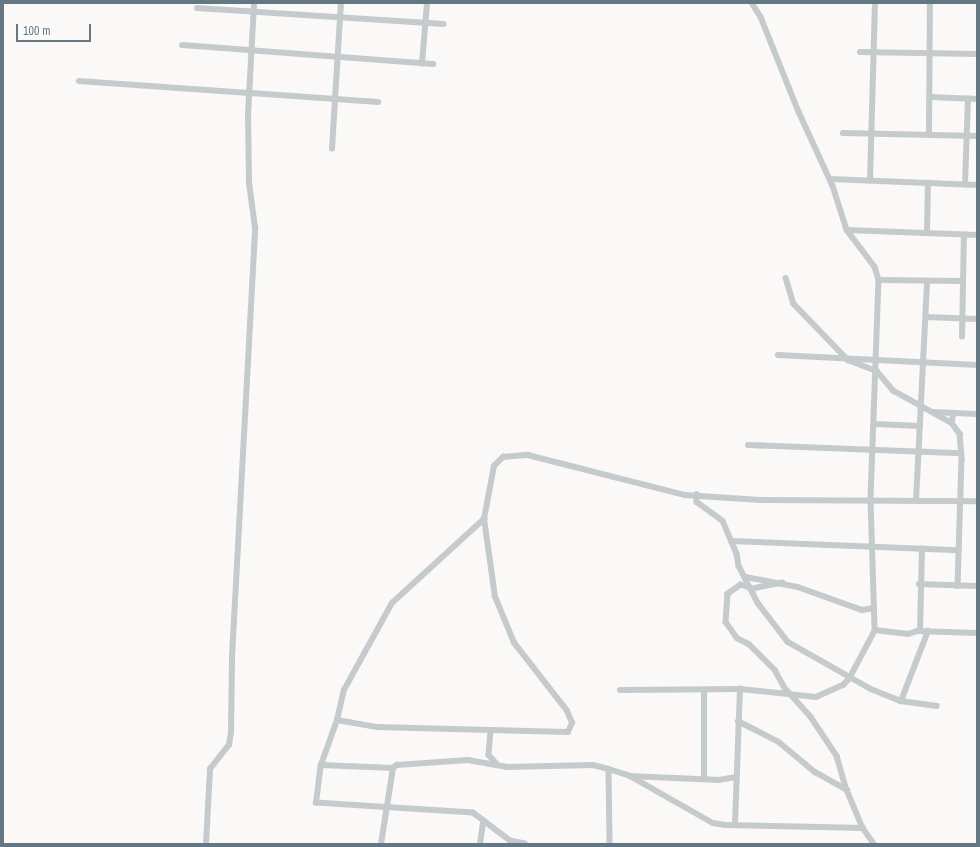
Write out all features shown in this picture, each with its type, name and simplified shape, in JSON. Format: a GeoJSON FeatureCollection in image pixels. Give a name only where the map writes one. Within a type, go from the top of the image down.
{"type":"FeatureCollection","features":[{"type":"Feature","properties":{"kind":"street"},"geometry":{"type":"LineString","coordinates":[[206,844],[210,769],[229,745],[231,732],[232,657],[255,228],[249,183],[249,94],[254,3]]}},
{"type":"Feature","properties":{"kind":"street"},"geometry":{"type":"LineString","coordinates":[[332,149],[341,3]]}},
{"type":"Feature","properties":{"kind":"street"},"geometry":{"type":"LineString","coordinates":[[422,64],[427,3]]}},
{"type":"Feature","properties":{"kind":"street"},"geometry":{"type":"LineString","coordinates":[[620,690],[704,691],[740,689],[794,696],[816,697],[843,685],[849,679],[875,630],[871,546],[871,500],[877,371],[879,280],[875,267],[846,230],[830,179],[799,112],[761,17],[752,3]]}},
{"type":"Feature","properties":{"kind":"street"},"geometry":{"type":"LineString","coordinates":[[929,133],[931,98],[929,54],[930,3]]}},
{"type":"Feature","properties":{"kind":"street"},"geometry":{"type":"LineString","coordinates":[[870,181],[875,5]]}},
{"type":"Feature","properties":{"kind":"street"},"geometry":{"type":"LineString","coordinates":[[197,8],[443,24]]}},
{"type":"Feature","properties":{"kind":"street"},"geometry":{"type":"LineString","coordinates":[[182,45],[433,64]]}},
{"type":"Feature","properties":{"kind":"street"},"geometry":{"type":"LineString","coordinates":[[860,52],[977,54]]}},
{"type":"Feature","properties":{"kind":"street"},"geometry":{"type":"LineString","coordinates":[[79,81],[378,102]]}},
{"type":"Feature","properties":{"kind":"street"},"geometry":{"type":"LineString","coordinates":[[931,98],[977,99]]}},
{"type":"Feature","properties":{"kind":"street"},"geometry":{"type":"LineString","coordinates":[[965,184],[968,98]]}},
{"type":"Feature","properties":{"kind":"street"},"geometry":{"type":"LineString","coordinates":[[843,133],[929,133],[977,136]]}},
{"type":"Feature","properties":{"kind":"street"},"geometry":{"type":"LineString","coordinates":[[830,179],[977,185]]}},
{"type":"Feature","properties":{"kind":"street"},"geometry":{"type":"LineString","coordinates":[[927,233],[928,183]]}},
{"type":"Feature","properties":{"kind":"street"},"geometry":{"type":"LineString","coordinates":[[846,230],[977,235]]}},
{"type":"Feature","properties":{"kind":"street"},"geometry":{"type":"LineString","coordinates":[[962,337],[964,235]]}},
{"type":"Feature","properties":{"kind":"street"},"geometry":{"type":"LineString","coordinates":[[786,278],[794,304],[848,360],[877,371],[894,391],[920,409],[930,412],[952,423],[960,434],[961,453],[958,586]]}},
{"type":"Feature","properties":{"kind":"street"},"geometry":{"type":"LineString","coordinates":[[879,280],[962,281]]}},
{"type":"Feature","properties":{"kind":"street"},"geometry":{"type":"LineString","coordinates":[[916,501],[927,281]]}},
{"type":"Feature","properties":{"kind":"street"},"geometry":{"type":"LineString","coordinates":[[926,317],[977,319]]}},
{"type":"Feature","properties":{"kind":"street"},"geometry":{"type":"LineString","coordinates":[[778,355],[877,362],[977,365]]}},
{"type":"Feature","properties":{"kind":"street"},"geometry":{"type":"LineString","coordinates":[[930,412],[977,414]]}},
{"type":"Feature","properties":{"kind":"street"},"geometry":{"type":"LineString","coordinates":[[952,423],[954,413]]}},
{"type":"Feature","properties":{"kind":"street"},"geometry":{"type":"LineString","coordinates":[[874,424],[920,426]]}},
{"type":"Feature","properties":{"kind":"street"},"geometry":{"type":"LineString","coordinates":[[748,445],[961,453]]}},
{"type":"Feature","properties":{"kind":"street"},"geometry":{"type":"LineString","coordinates":[[337,720],[377,727],[568,732],[572,723],[567,711],[514,643],[495,597],[484,519],[494,466],[503,457],[528,455],[685,495],[697,494],[760,500],[977,500]]}},
{"type":"Feature","properties":{"kind":"street"},"geometry":{"type":"LineString","coordinates":[[697,494],[697,502],[723,521],[739,566],[752,589],[788,642],[849,679],[901,701],[937,706]]}},
{"type":"Feature","properties":{"kind":"street"},"geometry":{"type":"LineString","coordinates":[[484,519],[469,536],[392,603],[344,690],[337,720],[321,765],[316,803],[473,814],[510,841],[525,844]]}},
{"type":"Feature","properties":{"kind":"street"},"geometry":{"type":"LineString","coordinates":[[731,541],[959,550]]}},
{"type":"Feature","properties":{"kind":"street"},"geometry":{"type":"LineString","coordinates":[[920,631],[919,584],[922,549]]}},
{"type":"Feature","properties":{"kind":"street"},"geometry":{"type":"LineString","coordinates":[[746,577],[783,583],[862,610],[874,608]]}},
{"type":"Feature","properties":{"kind":"street"},"geometry":{"type":"LineString","coordinates":[[783,583],[752,589],[741,585],[728,594],[726,622],[737,638],[749,644],[775,670],[785,688],[794,696],[837,756],[848,790],[863,828],[874,844]]}},
{"type":"Feature","properties":{"kind":"street"},"geometry":{"type":"LineString","coordinates":[[919,584],[977,586]]}},
{"type":"Feature","properties":{"kind":"street"},"geometry":{"type":"LineString","coordinates":[[875,630],[908,634],[920,631],[977,634]]}},
{"type":"Feature","properties":{"kind":"street"},"geometry":{"type":"LineString","coordinates":[[901,701],[928,631]]}},
{"type":"Feature","properties":{"kind":"street"},"geometry":{"type":"LineString","coordinates":[[735,825],[740,689]]}},
{"type":"Feature","properties":{"kind":"street"},"geometry":{"type":"LineString","coordinates":[[704,691],[704,778]]}},
{"type":"Feature","properties":{"kind":"street"},"geometry":{"type":"LineString","coordinates":[[738,721],[779,742],[814,772],[848,790]]}},
{"type":"Feature","properties":{"kind":"street"},"geometry":{"type":"LineString","coordinates":[[491,731],[489,755],[497,764]]}},
{"type":"Feature","properties":{"kind":"street"},"geometry":{"type":"LineString","coordinates":[[321,765],[393,768],[398,765],[468,760],[539,768],[593,765],[630,776],[713,823],[735,825],[863,828]]}},
{"type":"Feature","properties":{"kind":"street"},"geometry":{"type":"LineString","coordinates":[[381,844],[393,768]]}},
{"type":"Feature","properties":{"kind":"street"},"geometry":{"type":"LineString","coordinates":[[609,769],[610,844]]}},
{"type":"Feature","properties":{"kind":"street"},"geometry":{"type":"LineString","coordinates":[[630,776],[704,778],[736,777]]}},
{"type":"Feature","properties":{"kind":"street"},"geometry":{"type":"LineString","coordinates":[[480,844],[482,822]]}}]}
